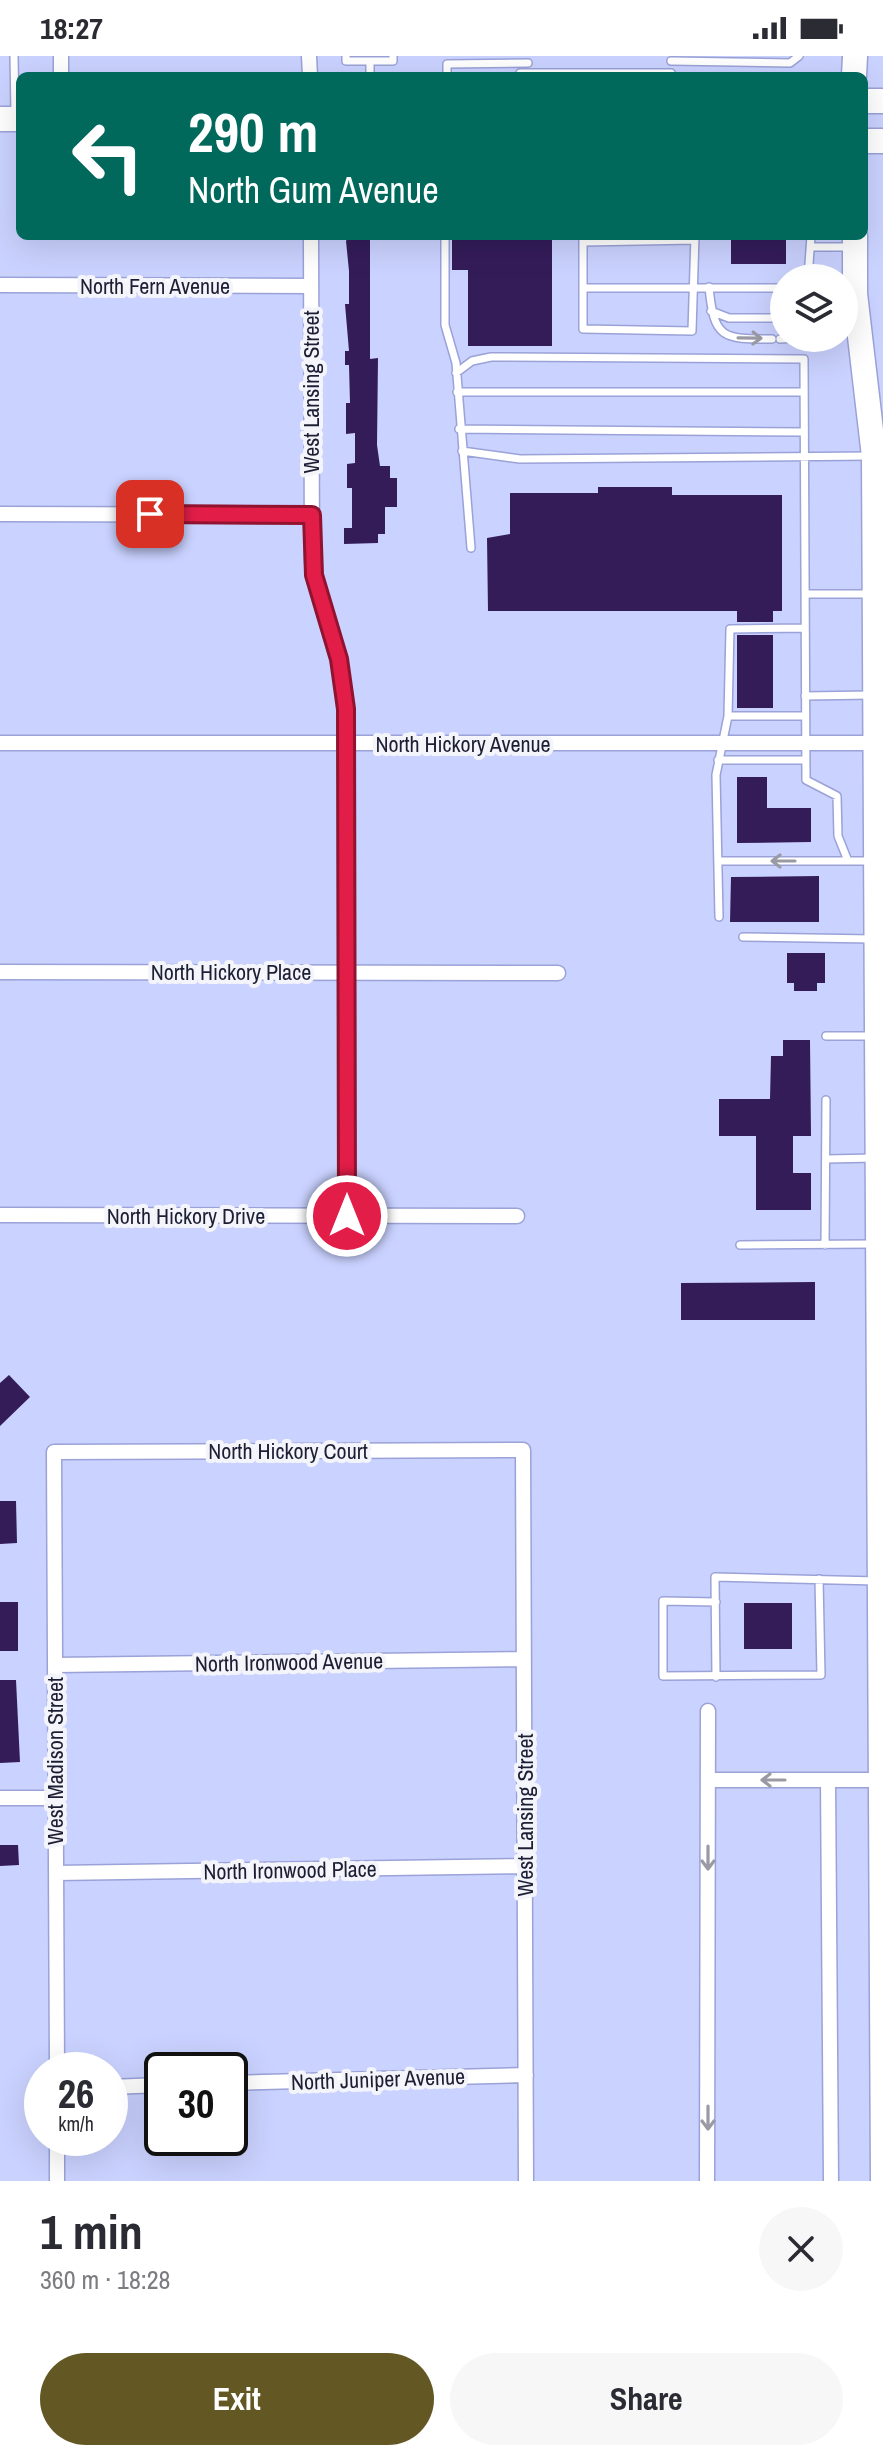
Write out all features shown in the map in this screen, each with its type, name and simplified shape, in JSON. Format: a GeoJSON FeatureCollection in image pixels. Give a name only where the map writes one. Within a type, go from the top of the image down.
{"type":"FeatureCollection","features":[{"type":"Feature","properties":{"kind":"main road"},"geometry":{"type":"LineString","coordinates":[[853,264],[855,241]]}},
{"type":"Feature","properties":{"kind":"main road"},"geometry":{"type":"LineString","coordinates":[[858,339],[879,456]]}},
{"type":"Feature","properties":{"kind":"main road"},"geometry":{"type":"LineString","coordinates":[[883,390],[876,594],[880,635],[879,1780],[883,2181]]}},
{"type":"Feature","properties":{"kind":"street","name":"West Lansing Street"},"geometry":{"type":"LineString","coordinates":[[311,240],[314,575],[342,676],[346,744],[347,1216]]}},
{"type":"Feature","properties":{"kind":"street","name":"North Fern Avenue"},"geometry":{"type":"LineString","coordinates":[[0,285],[311,286]]}},
{"type":"Feature","properties":{"kind":"street"},"geometry":{"type":"LineString","coordinates":[[0,514],[312,515]]}},
{"type":"Feature","properties":{"kind":"street","name":"North Hickory Avenue"},"geometry":{"type":"LineString","coordinates":[[0,743],[806,744],[880,754]]}},
{"type":"Feature","properties":{"kind":"street","name":"North Hickory Place"},"geometry":{"type":"LineString","coordinates":[[0,972],[558,973]]}},
{"type":"Feature","properties":{"kind":"street","name":"North Hickory Drive"},"geometry":{"type":"LineString","coordinates":[[0,1215],[517,1216]]}},
{"type":"Feature","properties":{"kind":"street","name":"West Lansing Street"},"geometry":{"type":"LineString","coordinates":[[523,1450],[526,2181]]}},
{"type":"Feature","properties":{"kind":"street","name":"North Hickory Court"},"geometry":{"type":"LineString","coordinates":[[54,1452],[523,1450]]}},
{"type":"Feature","properties":{"kind":"street","name":"West Madison Street"},"geometry":{"type":"LineString","coordinates":[[54,1452],[57,2052]]}},
{"type":"Feature","properties":{"kind":"street","name":"North Ironwood Avenue"},"geometry":{"type":"LineString","coordinates":[[55,1665],[524,1659]]}},
{"type":"Feature","properties":{"kind":"street"},"geometry":{"type":"LineString","coordinates":[[707,2181],[708,1711]]}},
{"type":"Feature","properties":{"kind":"street"},"geometry":{"type":"LineString","coordinates":[[708,1780],[879,1780]]}},
{"type":"Feature","properties":{"kind":"street"},"geometry":{"type":"LineString","coordinates":[[828,1780],[831,2181]]}},
{"type":"Feature","properties":{"kind":"street"},"geometry":{"type":"LineString","coordinates":[[0,1798],[55,1798]]}},
{"type":"Feature","properties":{"kind":"street","name":"North Ironwood Place"},"geometry":{"type":"LineString","coordinates":[[56,1873],[525,1866]]}},
{"type":"Feature","properties":{"kind":"street","name":"North Juniper Avenue"},"geometry":{"type":"LineString","coordinates":[[248,2083],[526,2075]]}},
{"type":"Feature","properties":{"kind":"street"},"geometry":{"type":"LineString","coordinates":[[57,2156],[57,2181]]}},
{"type":"Feature","properties":{"kind":"lane"},"geometry":{"type":"LineString","coordinates":[[11,119],[14,56]]}},
{"type":"Feature","properties":{"kind":"lane"},"geometry":{"type":"LineString","coordinates":[[346,56],[346,61],[393,61],[393,56]]}},
{"type":"Feature","properties":{"kind":"lane"},"geometry":{"type":"LineString","coordinates":[[438,56],[447,64],[528,59]]}},
{"type":"Feature","properties":{"kind":"lane"},"geometry":{"type":"LineString","coordinates":[[671,58],[790,63],[799,56]]}},
{"type":"Feature","properties":{"kind":"lane"},"geometry":{"type":"LineString","coordinates":[[370,61],[370,72]]}},
{"type":"Feature","properties":{"kind":"lane"},"geometry":{"type":"LineString","coordinates":[[447,64],[447,72]]}},
{"type":"Feature","properties":{"kind":"lane"},"geometry":{"type":"LineString","coordinates":[[445,240],[445,325],[456,373],[471,548]]}},
{"type":"Feature","properties":{"kind":"lane"},"geometry":{"type":"LineString","coordinates":[[583,240],[583,329],[692,331],[695,240]]}},
{"type":"Feature","properties":{"kind":"lane"},"geometry":{"type":"LineString","coordinates":[[809,264],[811,240]]}},
{"type":"Feature","properties":{"kind":"lane"},"geometry":{"type":"LineString","coordinates":[[811,247],[855,241]]}},
{"type":"Feature","properties":{"kind":"lane"},"geometry":{"type":"LineString","coordinates":[[709,287],[715,326],[724,334],[770,338]]}},
{"type":"Feature","properties":{"kind":"lane"},"geometry":{"type":"LineString","coordinates":[[583,288],[770,288]]}},
{"type":"Feature","properties":{"kind":"lane"},"geometry":{"type":"LineString","coordinates":[[711,311],[734,318],[770,318]]}},
{"type":"Feature","properties":{"kind":"lane"},"geometry":{"type":"LineString","coordinates":[[456,373],[472,361],[491,357],[804,359],[806,780],[837,796],[838,836],[848,861]]}},
{"type":"Feature","properties":{"kind":"lane"},"geometry":{"type":"LineString","coordinates":[[457,392],[804,392]]}},
{"type":"Feature","properties":{"kind":"lane"},"geometry":{"type":"LineString","coordinates":[[459,429],[804,432]]}},
{"type":"Feature","properties":{"kind":"lane"},"geometry":{"type":"LineString","coordinates":[[462,451],[520,459],[879,456]]}},
{"type":"Feature","properties":{"kind":"lane"},"geometry":{"type":"LineString","coordinates":[[805,594],[876,594]]}},
{"type":"Feature","properties":{"kind":"lane"},"geometry":{"type":"LineString","coordinates":[[719,917],[718,760],[728,716],[730,629],[805,628]]}},
{"type":"Feature","properties":{"kind":"lane"},"geometry":{"type":"LineString","coordinates":[[805,696],[879,701]]}},
{"type":"Feature","properties":{"kind":"lane"},"geometry":{"type":"LineString","coordinates":[[728,716],[805,716]]}},
{"type":"Feature","properties":{"kind":"lane"},"geometry":{"type":"LineString","coordinates":[[718,760],[806,760]]}},
{"type":"Feature","properties":{"kind":"lane"},"geometry":{"type":"LineString","coordinates":[[719,861],[878,861]]}},
{"type":"Feature","properties":{"kind":"lane"},"geometry":{"type":"LineString","coordinates":[[743,937],[880,923]]}},
{"type":"Feature","properties":{"kind":"lane"},"geometry":{"type":"LineString","coordinates":[[826,1036],[878,1036]]}},
{"type":"Feature","properties":{"kind":"lane"},"geometry":{"type":"LineString","coordinates":[[825,1245],[826,1100]]}},
{"type":"Feature","properties":{"kind":"lane"},"geometry":{"type":"LineString","coordinates":[[826,1159],[880,1167]]}},
{"type":"Feature","properties":{"kind":"lane"},"geometry":{"type":"LineString","coordinates":[[740,1245],[879,1244]]}},
{"type":"Feature","properties":{"kind":"lane"},"geometry":{"type":"LineString","coordinates":[[716,1677],[715,1577],[879,1581]]}},
{"type":"Feature","properties":{"kind":"lane"},"geometry":{"type":"LineString","coordinates":[[716,1602],[663,1601],[663,1676],[821,1675],[819,1579]]}},
{"type":"Feature","properties":{"kind":"building"},"geometry":{"type":"Polygon","coordinates":[[[370,240],[370,359],[378,358],[377,445],[380,466],[390,466],[390,478],[397,478],[397,507],[385,507],[385,534],[378,534],[378,543],[344,544],[344,528],[352,528],[352,488],[347,488],[347,464],[355,463],[355,433],[346,434],[346,403],[350,403],[349,365],[345,365],[345,351],[349,351],[345,304],[349,304],[346,241],[370,240]]]}},
{"type":"Feature","properties":{"kind":"building"},"geometry":{"type":"Polygon","coordinates":[[[452,240],[552,240],[552,346],[468,346],[468,270],[452,270],[452,240]]]}},
{"type":"Feature","properties":{"kind":"building"},"geometry":{"type":"Polygon","coordinates":[[[731,240],[786,240],[786,264],[731,264],[731,240]]]}},
{"type":"Feature","properties":{"kind":"building"},"geometry":{"type":"Polygon","coordinates":[[[598,487],[672,487],[672,495],[782,495],[782,611],[773,611],[773,622],[737,622],[737,611],[488,611],[487,538],[510,534],[510,493],[598,493],[598,487]]]}},
{"type":"Feature","properties":{"kind":"building"},"geometry":{"type":"Polygon","coordinates":[[[737,635],[773,635],[773,708],[737,708],[737,635]]]}},
{"type":"Feature","properties":{"kind":"building"},"geometry":{"type":"Polygon","coordinates":[[[737,777],[767,777],[767,808],[811,808],[811,842],[737,843],[737,777]]]}},
{"type":"Feature","properties":{"kind":"building"},"geometry":{"type":"Polygon","coordinates":[[[819,876],[819,922],[730,922],[731,877],[819,876]]]}},
{"type":"Feature","properties":{"kind":"building"},"geometry":{"type":"Polygon","coordinates":[[[787,953],[825,953],[825,983],[817,983],[817,991],[794,991],[794,983],[787,983],[787,953]]]}},
{"type":"Feature","properties":{"kind":"building"},"geometry":{"type":"Polygon","coordinates":[[[783,1040],[810,1040],[811,1136],[793,1136],[793,1173],[811,1173],[811,1210],[756,1210],[756,1136],[719,1136],[719,1099],[770,1099],[771,1056],[783,1056],[783,1040]]]}},
{"type":"Feature","properties":{"kind":"building"},"geometry":{"type":"Polygon","coordinates":[[[815,1282],[815,1320],[681,1320],[681,1283],[815,1282]]]}},
{"type":"Feature","properties":{"kind":"building"},"geometry":{"type":"Polygon","coordinates":[[[9,1375],[30,1397],[0,1426],[0,1383],[9,1375]]]}},
{"type":"Feature","properties":{"kind":"building"},"geometry":{"type":"Polygon","coordinates":[[[0,1501],[16,1501],[17,1543],[0,1544],[0,1501]]]}},
{"type":"Feature","properties":{"kind":"building"},"geometry":{"type":"Polygon","coordinates":[[[0,1602],[18,1602],[18,1651],[0,1651],[0,1602]]]}},
{"type":"Feature","properties":{"kind":"building"},"geometry":{"type":"Polygon","coordinates":[[[744,1603],[792,1603],[792,1649],[744,1649],[744,1603]]]}},
{"type":"Feature","properties":{"kind":"building"},"geometry":{"type":"Polygon","coordinates":[[[0,1680],[16,1680],[20,1762],[0,1763],[0,1680]]]}},
{"type":"Feature","properties":{"kind":"building"},"geometry":{"type":"Polygon","coordinates":[[[0,1845],[18,1845],[19,1865],[0,1866],[0,1845]]]}},
{"type":"Feature","properties":{"kind":"route"},"geometry":{"type":"LineString","coordinates":[[150,514],[312,515],[317,593],[339,659],[346,709],[347,1216]]}}]}
